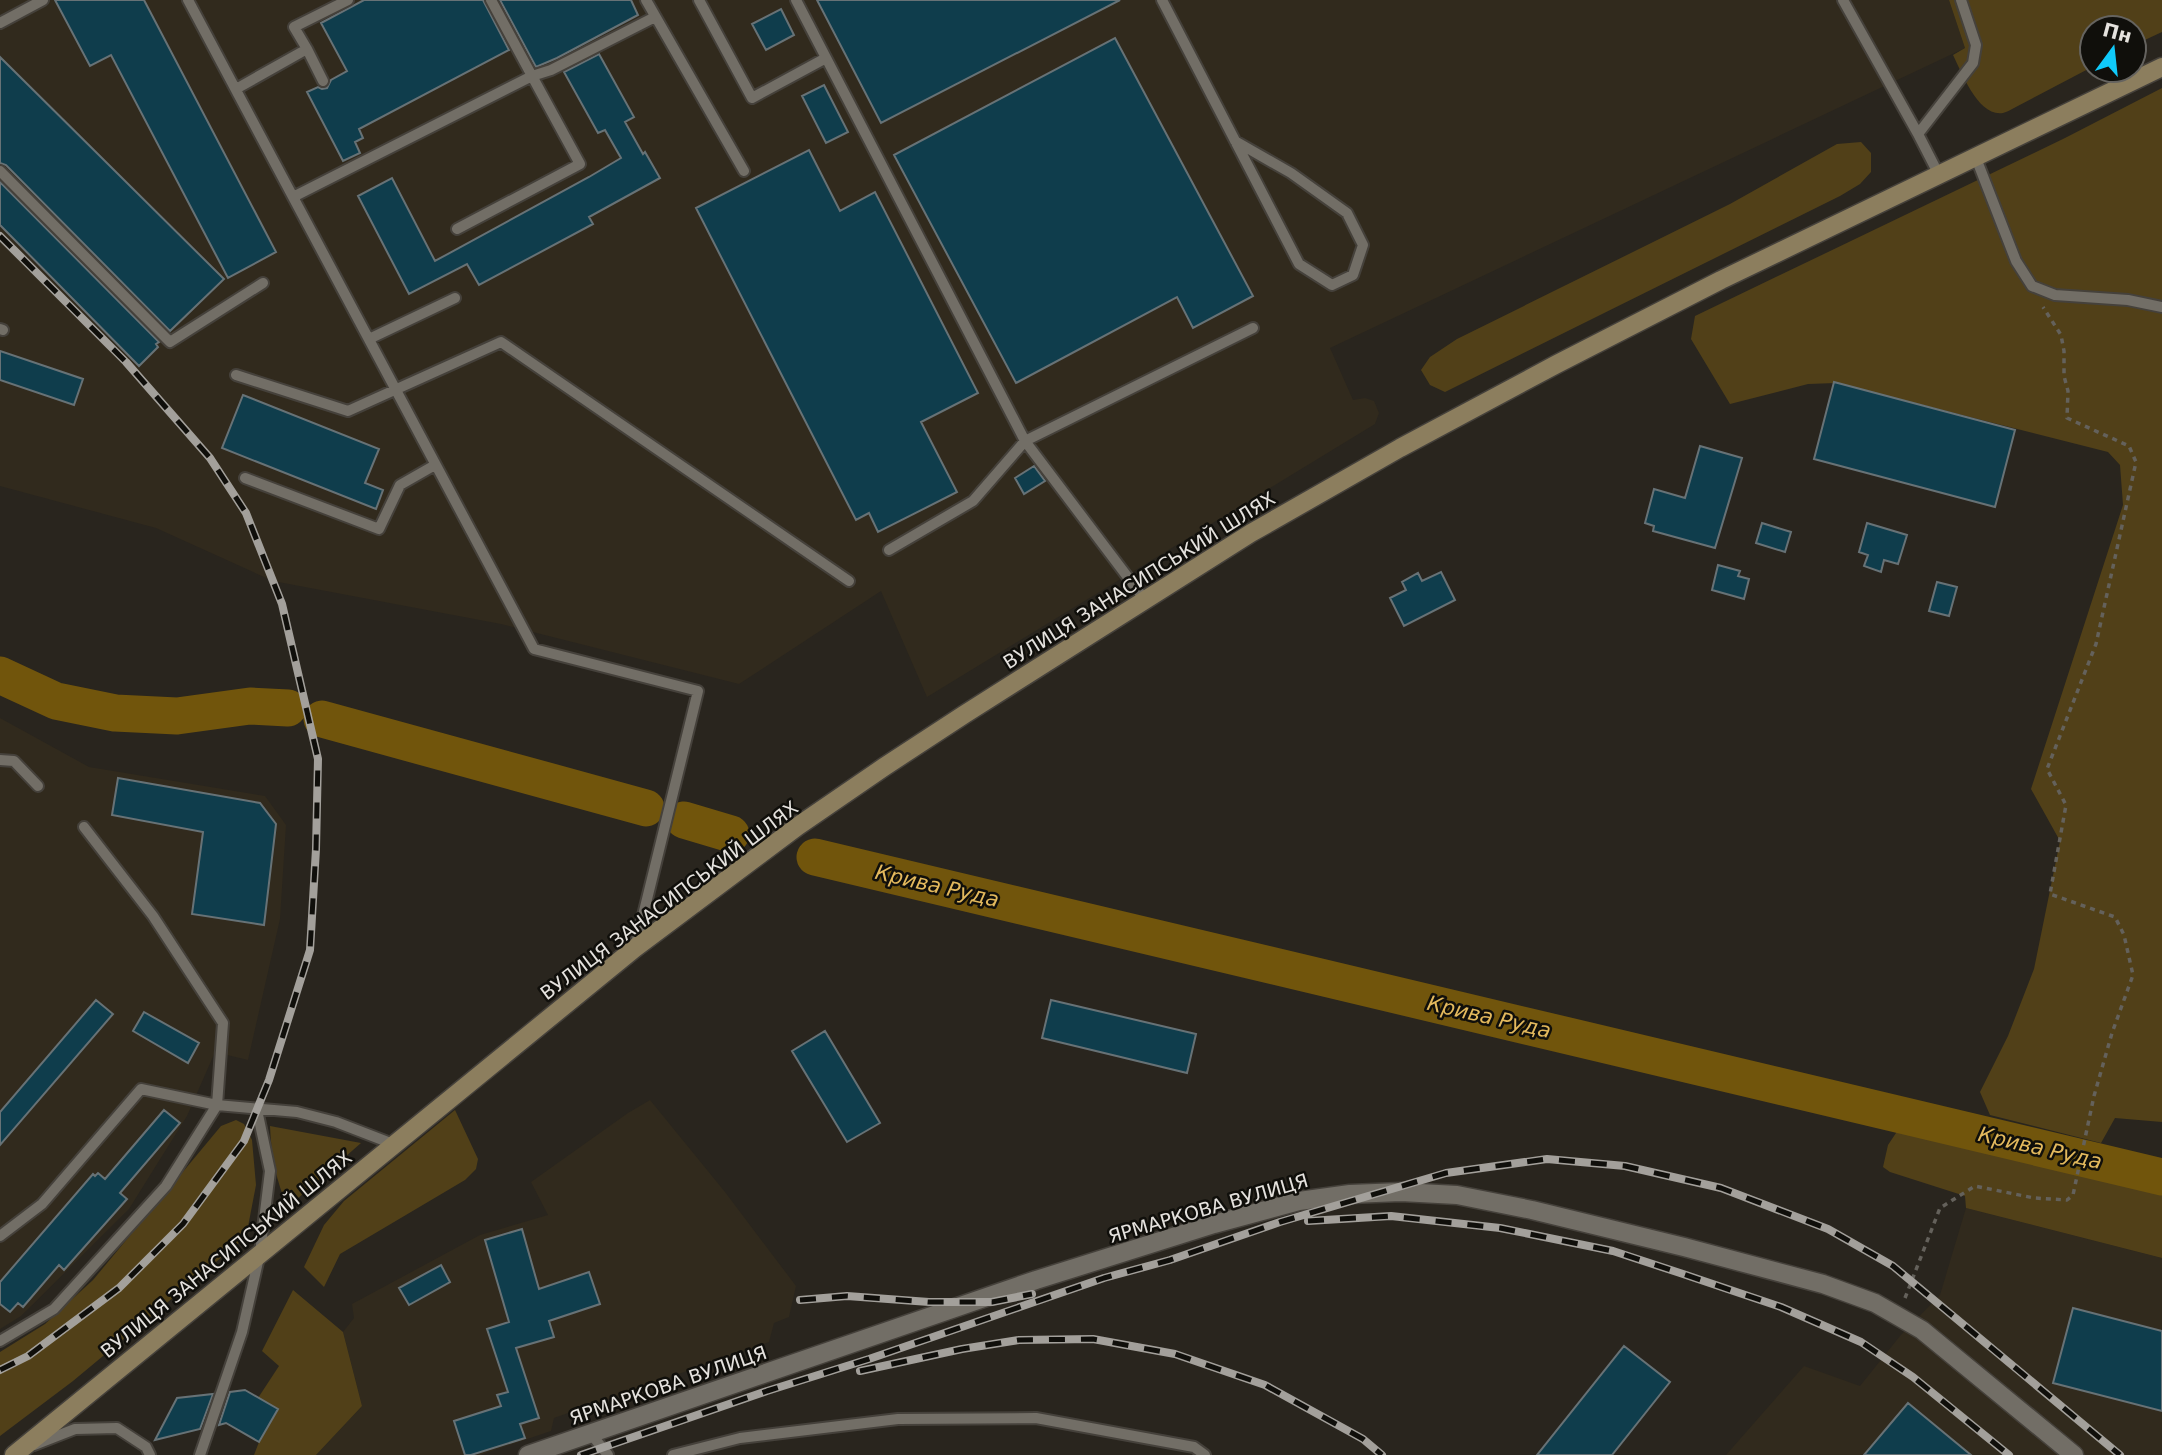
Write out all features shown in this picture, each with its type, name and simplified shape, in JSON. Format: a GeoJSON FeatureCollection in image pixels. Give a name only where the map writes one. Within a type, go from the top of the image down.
{"type":"FeatureCollection","features":[{"type":"Feature","properties":{"kind":"main road","name":"ВУЛИЦЯ ЗАНАСИПСЬКИЙ ШЛЯХ"},"geometry":{"type":"LineString","coordinates":[[16,1453],[635,948],[798,826],[884,767],[1251,533],[1400,448],[1721,280],[2162,67]]}},
{"type":"Feature","properties":{"kind":"street","name":"ЯРМАРКОВА ВУЛИЦЯ"},"geometry":{"type":"LineString","coordinates":[[528,1455],[1036,1280],[1202,1228],[1299,1200],[1401,1192],[1457,1195],[1492,1201],[1823,1284],[1875,1303],[1922,1330],[2074,1455]]}},
{"type":"Feature","properties":{"kind":"lane"},"geometry":{"type":"LineString","coordinates":[[0,23],[43,0]]}},
{"type":"Feature","properties":{"kind":"lane"},"geometry":{"type":"LineString","coordinates":[[188,0],[534,649],[698,691],[635,948]]}},
{"type":"Feature","properties":{"kind":"lane"},"geometry":{"type":"LineString","coordinates":[[323,81],[294,27],[348,0]]}},
{"type":"Feature","properties":{"kind":"lane"},"geometry":{"type":"LineString","coordinates":[[457,229],[580,164],[491,0]]}},
{"type":"Feature","properties":{"kind":"lane"},"geometry":{"type":"LineString","coordinates":[[646,0],[744,171]]}},
{"type":"Feature","properties":{"kind":"lane"},"geometry":{"type":"LineString","coordinates":[[715,0],[701,3],[752,97],[826,58]]}},
{"type":"Feature","properties":{"kind":"lane"},"geometry":{"type":"LineString","coordinates":[[796,0],[1025,441],[1145,600]]}},
{"type":"Feature","properties":{"kind":"lane"},"geometry":{"type":"LineString","coordinates":[[1162,0],[1299,264],[1332,285],[1353,275],[1363,245],[1348,213],[1291,173],[1236,141]]}},
{"type":"Feature","properties":{"kind":"lane"},"geometry":{"type":"LineString","coordinates":[[1843,0],[1939,176]]}},
{"type":"Feature","properties":{"kind":"lane"},"geometry":{"type":"LineString","coordinates":[[1918,134],[1973,63],[1976,46],[1961,0]]}},
{"type":"Feature","properties":{"kind":"lane"},"geometry":{"type":"LineString","coordinates":[[293,197],[655,17]]}},
{"type":"Feature","properties":{"kind":"lane"},"geometry":{"type":"LineString","coordinates":[[236,89],[307,49]]}},
{"type":"Feature","properties":{"kind":"lane"},"geometry":{"type":"LineString","coordinates":[[1976,158],[2016,261],[2032,286],[2055,295],[2128,300],[2162,307]]}},
{"type":"Feature","properties":{"kind":"lane"},"geometry":{"type":"LineString","coordinates":[[0,171],[170,342],[263,283]]}},
{"type":"Feature","properties":{"kind":"lane"},"geometry":{"type":"LineString","coordinates":[[369,340],[455,298]]}},
{"type":"Feature","properties":{"kind":"lane"},"geometry":{"type":"LineString","coordinates":[[889,550],[973,500],[1025,441],[1253,328]]}},
{"type":"Feature","properties":{"kind":"lane"},"geometry":{"type":"LineString","coordinates":[[236,375],[348,411],[500,342],[849,581]]}},
{"type":"Feature","properties":{"kind":"lane"},"geometry":{"type":"LineString","coordinates":[[245,478],[379,529],[400,485],[435,465]]}},
{"type":"Feature","properties":{"kind":"lane"},"geometry":{"type":"LineString","coordinates":[[0,760],[14,761],[38,786]]}},
{"type":"Feature","properties":{"kind":"lane"},"geometry":{"type":"LineString","coordinates":[[0,1341],[54,1309],[166,1186],[217,1105],[223,1023],[153,916],[84,827]]}},
{"type":"Feature","properties":{"kind":"lane"},"geometry":{"type":"LineString","coordinates":[[0,1236],[43,1204],[141,1089],[217,1105],[297,1112],[336,1122],[393,1144]]}},
{"type":"Feature","properties":{"kind":"lane"},"geometry":{"type":"LineString","coordinates":[[200,1455],[242,1332],[260,1253],[270,1171],[257,1110]]}},
{"type":"Feature","properties":{"kind":"lane"},"geometry":{"type":"LineString","coordinates":[[673,1455],[740,1438],[898,1419],[1022,1418],[1036,1418],[1194,1447],[1205,1455]]}},
{"type":"Feature","properties":{"kind":"lane"},"geometry":{"type":"LineString","coordinates":[[16,1453],[75,1429],[117,1428],[146,1447],[150,1455]]}},
{"type":"Feature","properties":{"kind":"lane"},"geometry":{"type":"LineString","coordinates":[[591,1434],[608,1455]]}},
{"type":"Feature","properties":{"kind":"path"},"geometry":{"type":"LineString","coordinates":[[1898,1316],[1940,1208],[1975,1186],[2034,1198],[2067,1200],[2073,1195],[2094,1096],[2112,1033],[2133,975],[2124,935],[2115,917],[2050,894],[2066,805],[2046,769],[2096,644],[2136,462],[2129,446],[2067,418],[2068,391],[2064,376],[2061,335],[2046,314],[2032,286]]}},
{"type":"Feature","properties":{"kind":"shaded area"},"geometry":{"type":"Polygon","coordinates":[[[0,0],[1949,0],[1965,48],[1330,348],[1353,400],[1365,398],[1374,401],[1379,413],[1375,424],[927,697],[881,591],[739,684],[501,624],[273,581],[156,528],[0,486],[0,0]]]}},
{"type":"Feature","properties":{"kind":"shaded area"},"geometry":{"type":"Polygon","coordinates":[[[1949,0],[2162,0],[2162,32],[2148,38],[2148,14],[2078,14],[2078,74],[2003,113],[1986,108],[1966,82],[1953,55],[1965,48],[1949,0]]]}},
{"type":"Feature","properties":{"kind":"shaded area"},"geometry":{"type":"Polygon","coordinates":[[[2162,88],[2162,1122],[2115,1118],[2101,1143],[1990,1115],[1980,1092],[2008,1036],[2034,969],[2060,841],[2031,789],[2123,505],[2120,465],[2108,452],[1836,383],[1808,384],[1730,404],[1691,339],[1695,316],[2065,138],[2162,88]]]}},
{"type":"Feature","properties":{"kind":"shaded area"},"geometry":{"type":"Polygon","coordinates":[[[1861,142],[1871,153],[1871,172],[1860,184],[1840,196],[1445,392],[1430,385],[1421,370],[1430,357],[1457,339],[1730,204],[1837,144],[1861,142]]]}},
{"type":"Feature","properties":{"kind":"shaded area"},"geometry":{"type":"Polygon","coordinates":[[[0,718],[89,767],[265,796],[286,825],[280,919],[248,1060],[215,1052],[187,1116],[129,1209],[21,1316],[0,1329],[0,718]]]}},
{"type":"Feature","properties":{"kind":"shaded area"},"geometry":{"type":"Polygon","coordinates":[[[650,1100],[725,1192],[796,1286],[789,1317],[774,1323],[769,1342],[554,1418],[551,1431],[480,1455],[316,1455],[362,1406],[343,1332],[354,1318],[352,1304],[480,1235],[548,1215],[531,1182],[650,1100]]]}},
{"type":"Feature","properties":{"kind":"shaded area"},"geometry":{"type":"Polygon","coordinates":[[[455,1110],[478,1159],[476,1169],[465,1180],[340,1254],[324,1287],[304,1267],[324,1225],[344,1201],[455,1110]]]}},
{"type":"Feature","properties":{"kind":"shaded area"},"geometry":{"type":"Polygon","coordinates":[[[236,1120],[244,1124],[252,1140],[256,1185],[246,1237],[73,1381],[0,1436],[0,1352],[45,1324],[93,1280],[221,1126],[236,1120]]]}},
{"type":"Feature","properties":{"kind":"shaded area"},"geometry":{"type":"Polygon","coordinates":[[[270,1126],[361,1143],[288,1207],[275,1168],[270,1126]]]}},
{"type":"Feature","properties":{"kind":"shaded area"},"geometry":{"type":"Polygon","coordinates":[[[1907,1126],[2105,1175],[2162,1186],[2162,1258],[1966,1208],[1965,1196],[1890,1172],[1883,1167],[1888,1145],[1900,1127],[1907,1126]]]}},
{"type":"Feature","properties":{"kind":"shaded area"},"geometry":{"type":"Polygon","coordinates":[[[1966,1208],[2162,1258],[2162,1455],[1726,1455],[1804,1366],[1860,1386],[1900,1336],[1940,1295],[1966,1208]]]}},
{"type":"Feature","properties":{"kind":"shaded area"},"geometry":{"type":"Polygon","coordinates":[[[293,1290],[343,1332],[362,1406],[316,1455],[254,1455],[277,1409],[258,1398],[279,1366],[262,1351],[293,1290]]]}},
{"type":"Feature","properties":{"kind":"building"},"geometry":{"type":"Polygon","coordinates":[[[55,0],[144,0],[276,252],[228,278],[111,55],[90,66],[55,0]]]}},
{"type":"Feature","properties":{"kind":"building"},"geometry":{"type":"Polygon","coordinates":[[[364,0],[483,0],[509,50],[359,129],[363,138],[355,142],[360,153],[343,161],[307,92],[318,87],[327,88],[331,80],[347,71],[321,23],[364,0]]]}},
{"type":"Feature","properties":{"kind":"building"},"geometry":{"type":"Polygon","coordinates":[[[500,0],[631,0],[638,15],[536,67],[500,0]]]}},
{"type":"Feature","properties":{"kind":"building"},"geometry":{"type":"Polygon","coordinates":[[[817,0],[1120,0],[881,123],[817,0]]]}},
{"type":"Feature","properties":{"kind":"building"},"geometry":{"type":"Polygon","coordinates":[[[781,9],[794,35],[766,50],[752,24],[781,9]]]}},
{"type":"Feature","properties":{"kind":"building"},"geometry":{"type":"Polygon","coordinates":[[[1115,38],[1253,296],[1193,328],[1177,297],[1016,383],[894,155],[1115,38]]]}},
{"type":"Feature","properties":{"kind":"building"},"geometry":{"type":"Polygon","coordinates":[[[599,54],[634,117],[625,122],[660,178],[589,217],[593,224],[479,285],[467,264],[409,294],[358,196],[392,178],[435,261],[589,177],[621,158],[605,130],[598,133],[564,72],[599,54]]]}},
{"type":"Feature","properties":{"kind":"building"},"geometry":{"type":"Polygon","coordinates":[[[0,57],[224,279],[170,331],[6,165],[0,163],[0,57]]]}},
{"type":"Feature","properties":{"kind":"building"},"geometry":{"type":"Polygon","coordinates":[[[824,85],[848,132],[826,143],[802,96],[824,85]]]}},
{"type":"Feature","properties":{"kind":"building"},"geometry":{"type":"Polygon","coordinates":[[[809,150],[840,211],[875,192],[978,393],[921,422],[957,492],[878,532],[869,513],[856,520],[696,208],[809,150]]]}},
{"type":"Feature","properties":{"kind":"building"},"geometry":{"type":"Polygon","coordinates":[[[0,182],[159,342],[156,344],[158,347],[139,366],[0,225],[0,182]]]}},
{"type":"Feature","properties":{"kind":"building"},"geometry":{"type":"Polygon","coordinates":[[[0,351],[83,379],[74,405],[0,380],[0,351]]]}},
{"type":"Feature","properties":{"kind":"building"},"geometry":{"type":"Polygon","coordinates":[[[1834,382],[2015,430],[1995,507],[1814,459],[1834,382]]]}},
{"type":"Feature","properties":{"kind":"building"},"geometry":{"type":"Polygon","coordinates":[[[243,395],[379,449],[365,483],[383,490],[376,509],[222,448],[243,395]]]}},
{"type":"Feature","properties":{"kind":"building"},"geometry":{"type":"Polygon","coordinates":[[[1700,446],[1742,458],[1715,548],[1653,531],[1654,526],[1645,523],[1654,489],[1685,498],[1700,446]]]}},
{"type":"Feature","properties":{"kind":"building"},"geometry":{"type":"Polygon","coordinates":[[[1034,466],[1045,481],[1024,494],[1015,478],[1034,466]]]}},
{"type":"Feature","properties":{"kind":"building"},"geometry":{"type":"Polygon","coordinates":[[[1762,523],[1791,532],[1785,552],[1756,543],[1762,523]]]}},
{"type":"Feature","properties":{"kind":"building"},"geometry":{"type":"Polygon","coordinates":[[[1867,523],[1907,535],[1898,564],[1884,560],[1881,572],[1864,566],[1868,555],[1859,552],[1867,523]]]}},
{"type":"Feature","properties":{"kind":"building"},"geometry":{"type":"Polygon","coordinates":[[[1718,565],[1740,571],[1738,576],[1749,579],[1744,599],[1712,590],[1718,565]]]}},
{"type":"Feature","properties":{"kind":"building"},"geometry":{"type":"Polygon","coordinates":[[[1441,572],[1455,600],[1404,626],[1390,598],[1406,590],[1402,582],[1418,573],[1422,581],[1441,572]]]}},
{"type":"Feature","properties":{"kind":"building"},"geometry":{"type":"Polygon","coordinates":[[[1937,582],[1957,587],[1949,616],[1929,611],[1937,582]]]}},
{"type":"Feature","properties":{"kind":"building"},"geometry":{"type":"Polygon","coordinates":[[[118,778],[260,803],[276,824],[264,925],[192,914],[203,832],[112,815],[118,778]]]}},
{"type":"Feature","properties":{"kind":"building"},"geometry":{"type":"Polygon","coordinates":[[[96,1000],[113,1014],[0,1145],[0,1112],[96,1000]]]}},
{"type":"Feature","properties":{"kind":"building"},"geometry":{"type":"Polygon","coordinates":[[[1051,1000],[1196,1034],[1187,1073],[1042,1038],[1051,1000]]]}},
{"type":"Feature","properties":{"kind":"building"},"geometry":{"type":"Polygon","coordinates":[[[144,1012],[199,1043],[188,1063],[133,1031],[144,1012]]]}},
{"type":"Feature","properties":{"kind":"building"},"geometry":{"type":"Polygon","coordinates":[[[825,1031],[880,1123],[847,1142],[792,1051],[825,1031]]]}},
{"type":"Feature","properties":{"kind":"building"},"geometry":{"type":"Polygon","coordinates":[[[164,1110],[180,1123],[120,1193],[127,1199],[64,1270],[59,1265],[23,1307],[18,1303],[10,1312],[0,1304],[0,1282],[93,1174],[95,1176],[98,1173],[105,1179],[164,1110]]]}},
{"type":"Feature","properties":{"kind":"building"},"geometry":{"type":"Polygon","coordinates":[[[522,1229],[539,1289],[589,1272],[600,1304],[549,1321],[554,1337],[516,1348],[539,1418],[520,1424],[525,1438],[465,1455],[454,1421],[501,1406],[497,1395],[508,1392],[487,1329],[509,1322],[485,1240],[522,1229]]]}},
{"type":"Feature","properties":{"kind":"building"},"geometry":{"type":"Polygon","coordinates":[[[441,1265],[450,1282],[409,1305],[399,1288],[441,1265]]]}},
{"type":"Feature","properties":{"kind":"building"},"geometry":{"type":"Polygon","coordinates":[[[2073,1308],[2162,1331],[2162,1411],[2053,1383],[2073,1308]]]}},
{"type":"Feature","properties":{"kind":"building"},"geometry":{"type":"Polygon","coordinates":[[[1624,1346],[1670,1382],[1612,1455],[1537,1455],[1624,1346]]]}},
{"type":"Feature","properties":{"kind":"building"},"geometry":{"type":"Polygon","coordinates":[[[245,1390],[278,1409],[259,1442],[226,1423],[219,1425],[230,1392],[245,1390]]]}},
{"type":"Feature","properties":{"kind":"building"},"geometry":{"type":"Polygon","coordinates":[[[213,1394],[200,1429],[155,1440],[177,1398],[213,1394]]]}},
{"type":"Feature","properties":{"kind":"building"},"geometry":{"type":"Polygon","coordinates":[[[1908,1403],[1971,1455],[1864,1455],[1908,1403]]]}},
{"type":"Feature","properties":{"kind":"waterway","name":"Крива Руда"},"geometry":{"type":"LineString","coordinates":[[0,675],[56,701],[115,713],[177,716],[250,706],[288,708]]}},
{"type":"Feature","properties":{"kind":"waterway","name":"Крива Руда"},"geometry":{"type":"LineString","coordinates":[[322,719],[646,808]]}},
{"type":"Feature","properties":{"kind":"waterway"},"geometry":{"type":"LineString","coordinates":[[684,820],[731,834]]}},
{"type":"Feature","properties":{"kind":"waterway","name":"Крива Руда"},"geometry":{"type":"LineString","coordinates":[[815,857],[2162,1177]]}},
{"type":"Feature","properties":{"kind":"railway"},"geometry":{"type":"LineString","coordinates":[[0,236],[126,362],[210,458],[246,513],[282,604],[318,759],[310,950],[269,1080],[244,1141],[183,1224],[119,1288],[28,1356],[0,1370]]}},
{"type":"Feature","properties":{"kind":"railway"},"geometry":{"type":"LineString","coordinates":[[581,1455],[1104,1278],[1170,1260],[1280,1222],[1446,1173],[1547,1159],[1625,1166],[1721,1188],[1828,1229],[1893,1266],[2120,1455]]}},
{"type":"Feature","properties":{"kind":"railway"},"geometry":{"type":"LineString","coordinates":[[1308,1221],[1391,1216],[1500,1228],[1613,1251],[1680,1273],[1781,1307],[1861,1342],[1913,1377],[2009,1455]]}},
{"type":"Feature","properties":{"kind":"railway"},"geometry":{"type":"LineString","coordinates":[[800,1300],[847,1296],[929,1302],[992,1302],[1032,1294]]}},
{"type":"Feature","properties":{"kind":"railway"},"geometry":{"type":"LineString","coordinates":[[860,1371],[1019,1340],[1093,1339],[1175,1354],[1265,1385],[1363,1439],[1382,1455]]}}]}
